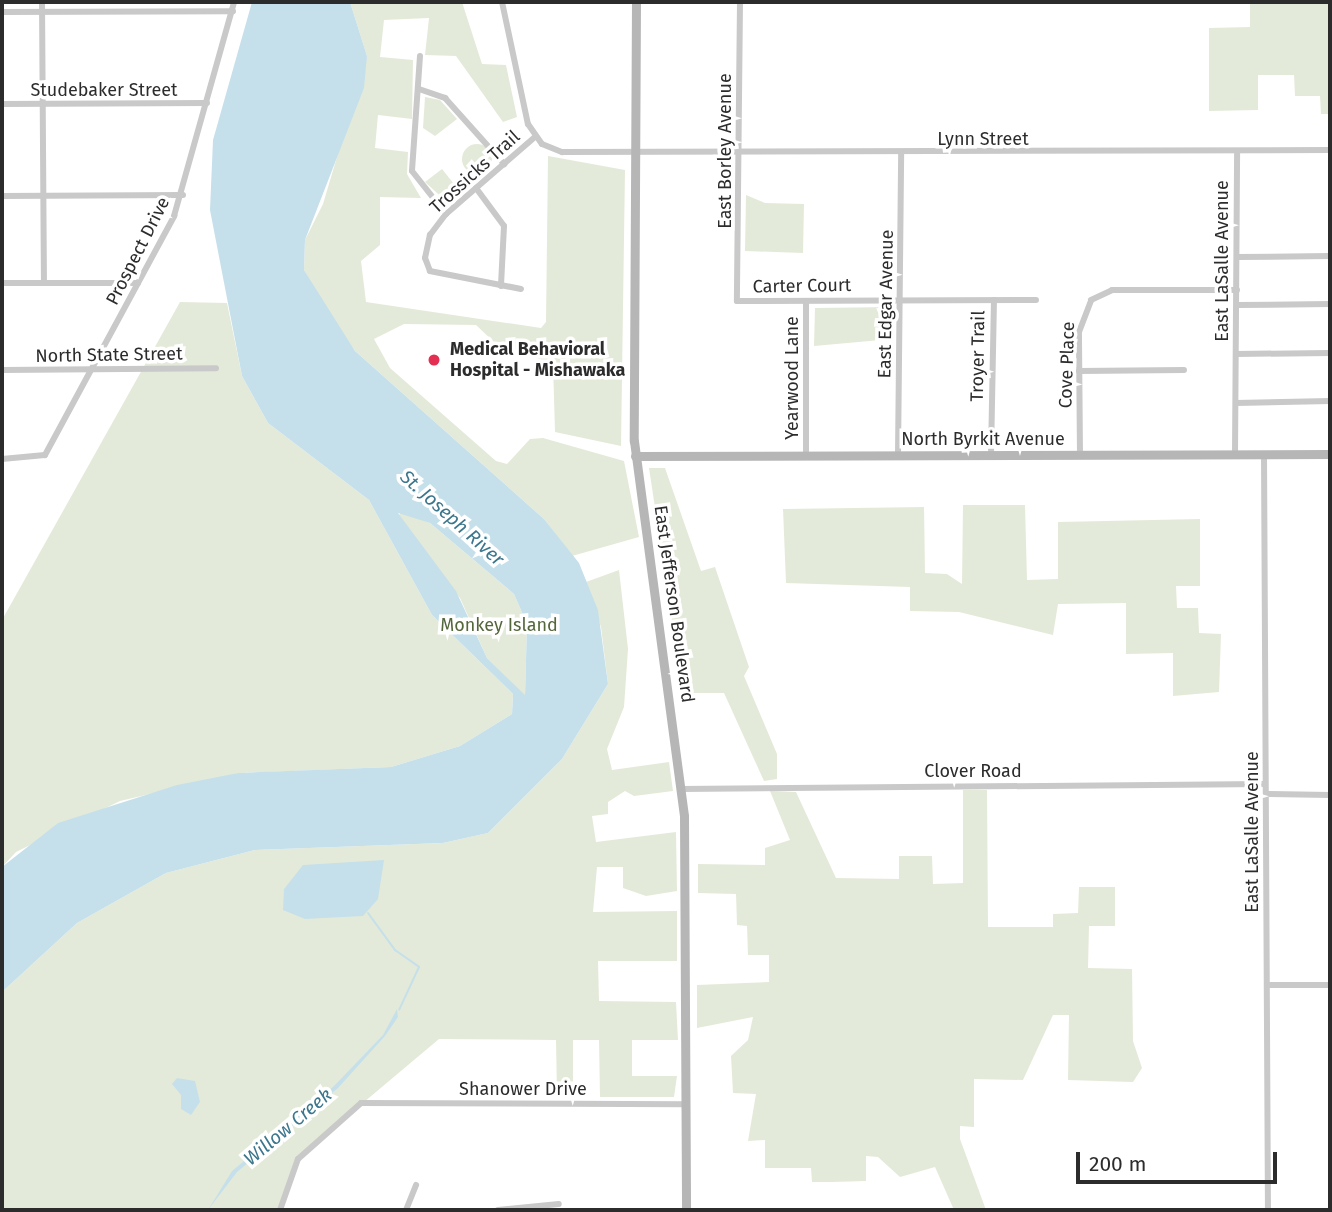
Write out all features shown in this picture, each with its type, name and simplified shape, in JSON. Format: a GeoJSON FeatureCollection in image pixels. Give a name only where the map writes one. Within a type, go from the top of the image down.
{"type":"FeatureCollection","features":[{"type":"Feature","properties":{"kind":"street"},"geometry":{"type":"LineString","coordinates":[[42,2],[44,283]]}},
{"type":"Feature","properties":{"kind":"street","name":"Prospect Drive"},"geometry":{"type":"LineString","coordinates":[[2,459],[43,458],[183,195],[234,2]]}},
{"type":"Feature","properties":{"kind":"street"},"geometry":{"type":"LineString","coordinates":[[502,2],[535,137]]}},
{"type":"Feature","properties":{"kind":"street","name":"East Jefferson Boulevard"},"geometry":{"type":"LineString","coordinates":[[636,2],[635,456],[681,789],[686,1210]]}},
{"type":"Feature","properties":{"kind":"street","name":"East Borley Avenue"},"geometry":{"type":"LineString","coordinates":[[737,301],[740,2]]}},
{"type":"Feature","properties":{"kind":"street"},"geometry":{"type":"LineString","coordinates":[[2,12],[233,11]]}},
{"type":"Feature","properties":{"kind":"street"},"geometry":{"type":"LineString","coordinates":[[420,56],[412,172],[446,214]]}},
{"type":"Feature","properties":{"kind":"street"},"geometry":{"type":"LineString","coordinates":[[419,89],[445,98],[504,164]]}},
{"type":"Feature","properties":{"kind":"street","name":"Studebaker Street"},"geometry":{"type":"LineString","coordinates":[[2,104],[207,103]]}},
{"type":"Feature","properties":{"kind":"street","name":"Lynn Street"},"geometry":{"type":"LineString","coordinates":[[535,137],[562,152],[635,154],[1330,150]]}},
{"type":"Feature","properties":{"kind":"street","name":"Trossicks Trail"},"geometry":{"type":"LineString","coordinates":[[501,286],[427,269],[430,235],[446,214],[535,137]]}},
{"type":"Feature","properties":{"kind":"street","name":"East LaSalle Avenue"},"geometry":{"type":"LineString","coordinates":[[1235,454],[1237,151]]}},
{"type":"Feature","properties":{"kind":"street","name":"East Edgar Avenue"},"geometry":{"type":"LineString","coordinates":[[898,455],[901,153]]}},
{"type":"Feature","properties":{"kind":"street"},"geometry":{"type":"LineString","coordinates":[[476,188],[504,226],[501,286],[521,289]]}},
{"type":"Feature","properties":{"kind":"street"},"geometry":{"type":"LineString","coordinates":[[2,196],[183,195]]}},
{"type":"Feature","properties":{"kind":"street"},"geometry":{"type":"LineString","coordinates":[[1237,257],[1330,256]]}},
{"type":"Feature","properties":{"kind":"street"},"geometry":{"type":"LineString","coordinates":[[2,283],[138,282]]}},
{"type":"Feature","properties":{"kind":"street","name":"Cove Place"},"geometry":{"type":"LineString","coordinates":[[1080,455],[1080,324],[1098,295],[1237,290]]}},
{"type":"Feature","properties":{"kind":"street","name":"Carter Court"},"geometry":{"type":"LineString","coordinates":[[737,301],[900,298],[1036,300]]}},
{"type":"Feature","properties":{"kind":"street","name":"Troyer Trail"},"geometry":{"type":"LineString","coordinates":[[991,454],[994,300]]}},
{"type":"Feature","properties":{"kind":"street","name":"Yearwood Lane"},"geometry":{"type":"LineString","coordinates":[[806,301],[806,455]]}},
{"type":"Feature","properties":{"kind":"street"},"geometry":{"type":"LineString","coordinates":[[1237,305],[1330,304]]}},
{"type":"Feature","properties":{"kind":"street"},"geometry":{"type":"LineString","coordinates":[[1236,354],[1330,353]]}},
{"type":"Feature","properties":{"kind":"street","name":"North State Street"},"geometry":{"type":"LineString","coordinates":[[2,370],[216,368]]}},
{"type":"Feature","properties":{"kind":"street"},"geometry":{"type":"LineString","coordinates":[[1079,371],[1184,370]]}},
{"type":"Feature","properties":{"kind":"street"},"geometry":{"type":"LineString","coordinates":[[1236,403],[1330,401]]}},
{"type":"Feature","properties":{"kind":"street","name":"East LaSalle Avenue"},"geometry":{"type":"LineString","coordinates":[[1264,454],[1268,1210]]}},
{"type":"Feature","properties":{"kind":"street","name":"North Byrkit Avenue"},"geometry":{"type":"LineString","coordinates":[[635,456],[1330,454]]}},
{"type":"Feature","properties":{"kind":"street","name":"Clover Road"},"geometry":{"type":"LineString","coordinates":[[681,789],[1265,784]]}},
{"type":"Feature","properties":{"kind":"street"},"geometry":{"type":"LineString","coordinates":[[1266,794],[1330,795]]}},
{"type":"Feature","properties":{"kind":"street"},"geometry":{"type":"LineString","coordinates":[[1267,985],[1330,985]]}},
{"type":"Feature","properties":{"kind":"street","name":"Shanower Drive"},"geometry":{"type":"LineString","coordinates":[[280,1210],[298,1158],[361,1103],[686,1104]]}},
{"type":"Feature","properties":{"kind":"street"},"geometry":{"type":"LineString","coordinates":[[406,1210],[416,1185]]}},
{"type":"Feature","properties":{"kind":"street"},"geometry":{"type":"LineString","coordinates":[[498,1210],[559,1204]]}},
{"type":"Feature","properties":{"kind":"green space"},"geometry":{"type":"Polygon","coordinates":[[[350,2],[462,2],[482,64],[506,65],[517,117],[503,122],[456,56],[425,55],[429,18],[384,20],[380,57],[413,60],[412,119],[378,115],[375,148],[408,152],[407,174],[421,198],[380,197],[380,245],[361,261],[366,302],[541,328],[546,322],[548,156],[625,170],[621,446],[555,432],[553,364],[495,343],[476,325],[404,324],[374,339],[390,368],[496,461],[507,464],[530,439],[543,438],[624,461],[639,537],[572,556],[544,519],[355,351],[326,310],[304,270],[305,240],[323,204],[367,56],[350,2]]]}},
{"type":"Feature","properties":{"kind":"green space"},"geometry":{"type":"Polygon","coordinates":[[[1250,2],[1330,2],[1330,114],[1321,114],[1320,96],[1295,96],[1294,75],[1258,75],[1258,110],[1209,111],[1209,28],[1250,27],[1250,2]]]}},
{"type":"Feature","properties":{"kind":"green space"},"geometry":{"type":"Polygon","coordinates":[[[425,97],[440,100],[457,119],[435,136],[423,128],[425,97]]]}},
{"type":"Feature","properties":{"kind":"green space"},"geometry":{"type":"Polygon","coordinates":[[[477,144],[483,145],[491,153],[491,165],[483,173],[477,174],[471,173],[463,165],[462,159],[463,153],[471,145],[477,144]]]}},
{"type":"Feature","properties":{"kind":"green space"},"geometry":{"type":"Polygon","coordinates":[[[442,169],[462,194],[449,204],[425,182],[442,169]]]}},
{"type":"Feature","properties":{"kind":"green space"},"geometry":{"type":"Polygon","coordinates":[[[746,195],[765,203],[804,204],[803,253],[745,251],[746,195]]]}},
{"type":"Feature","properties":{"kind":"green space"},"geometry":{"type":"Polygon","coordinates":[[[180,302],[227,303],[242,376],[268,423],[369,500],[432,615],[513,694],[512,714],[460,746],[391,767],[239,773],[120,801],[16,852],[2,867],[2,620],[180,302]]]}},
{"type":"Feature","properties":{"kind":"green space"},"geometry":{"type":"Polygon","coordinates":[[[892,307],[892,339],[814,346],[815,308],[892,307]]]}},
{"type":"Feature","properties":{"kind":"green space"},"geometry":{"type":"Polygon","coordinates":[[[649,468],[665,468],[701,571],[715,567],[749,667],[744,676],[777,754],[777,779],[764,781],[724,693],[683,693],[649,468]]]}},
{"type":"Feature","properties":{"kind":"green space"},"geometry":{"type":"Polygon","coordinates":[[[963,505],[1025,505],[1027,580],[1058,579],[1058,522],[1200,519],[1200,586],[1176,586],[1177,608],[1198,608],[1199,633],[1221,634],[1219,692],[1173,696],[1173,653],[1126,654],[1126,603],[1058,604],[1053,635],[959,612],[910,611],[910,587],[786,583],[783,509],[924,507],[925,573],[947,574],[962,584],[963,505]]]}},
{"type":"Feature","properties":{"kind":"green space","name":"Monkey Island"},"geometry":{"type":"Polygon","coordinates":[[[401,512],[430,523],[514,594],[527,624],[525,696],[487,658],[460,598],[397,518],[401,512]]]}},
{"type":"Feature","properties":{"kind":"green space"},"geometry":{"type":"Polygon","coordinates":[[[619,570],[628,649],[624,707],[607,749],[612,770],[669,762],[673,791],[634,796],[625,791],[608,802],[608,814],[592,816],[596,842],[676,832],[677,891],[646,896],[623,888],[623,867],[597,867],[593,912],[677,911],[677,961],[598,961],[599,1001],[676,1002],[678,1040],[632,1040],[632,1076],[677,1076],[674,1097],[600,1097],[599,1040],[573,1040],[573,1096],[557,1097],[556,1040],[439,1039],[301,1155],[277,1210],[2,1210],[2,992],[77,923],[166,873],[255,850],[443,843],[488,833],[562,759],[608,684],[601,627],[586,582],[619,570]]]}},
{"type":"Feature","properties":{"kind":"green space"},"geometry":{"type":"Polygon","coordinates":[[[963,790],[987,790],[988,927],[1053,927],[1053,914],[1078,913],[1079,887],[1115,887],[1115,926],[1089,926],[1088,968],[1132,969],[1133,1041],[1142,1068],[1133,1082],[1068,1080],[1069,1015],[1053,1015],[1023,1080],[974,1079],[974,1127],[960,1126],[960,1139],[986,1210],[954,1210],[935,1167],[900,1177],[878,1157],[866,1156],[866,1181],[832,1182],[812,1182],[811,1168],[765,1168],[765,1140],[748,1141],[756,1094],[733,1093],[731,1056],[748,1040],[753,1017],[697,1028],[697,985],[769,982],[769,955],[748,955],[747,926],[737,925],[736,894],[698,893],[698,864],[765,865],[765,848],[790,840],[770,791],[796,792],[836,878],[899,879],[899,856],[932,856],[933,884],[963,883],[963,790]]]}},
{"type":"Feature","properties":{"kind":"water","name":"St. Joseph River"},"geometry":{"type":"Polygon","coordinates":[[[252,2],[350,2],[367,56],[364,88],[305,240],[304,270],[355,351],[544,519],[579,563],[598,610],[608,684],[562,759],[488,833],[443,843],[255,850],[166,873],[77,923],[2,992],[2,867],[58,823],[177,785],[238,773],[391,767],[460,746],[512,714],[513,694],[432,615],[369,500],[268,423],[242,376],[210,210],[213,140],[252,2]],[[398,513],[456,591],[487,658],[525,695],[527,624],[514,594],[430,523],[398,513]]]}},
{"type":"Feature","properties":{"kind":"water"},"geometry":{"type":"Polygon","coordinates":[[[384,860],[378,899],[363,916],[305,919],[283,910],[284,889],[303,865],[384,860]]]}},
{"type":"Feature","properties":{"kind":"water"},"geometry":{"type":"Polygon","coordinates":[[[397,1009],[398,1017],[385,1036],[338,1088],[237,1172],[208,1210],[232,1171],[334,1086],[383,1035],[397,1009]]]}},
{"type":"Feature","properties":{"kind":"water"},"geometry":{"type":"Polygon","coordinates":[[[177,1078],[195,1081],[200,1102],[191,1115],[181,1109],[181,1095],[172,1084],[177,1078]]]}},
{"type":"Feature","properties":{"kind":"waterway","name":"Willow Creek"},"geometry":{"type":"LineString","coordinates":[[368,913],[395,950],[419,967],[399,1010]]}},
{"type":"Feature","properties":{"kind":"place","name":"Medical Behavioral Hospital - Mishawaka"},"geometry":{"type":"Point","coordinates":[434,360]}}]}
